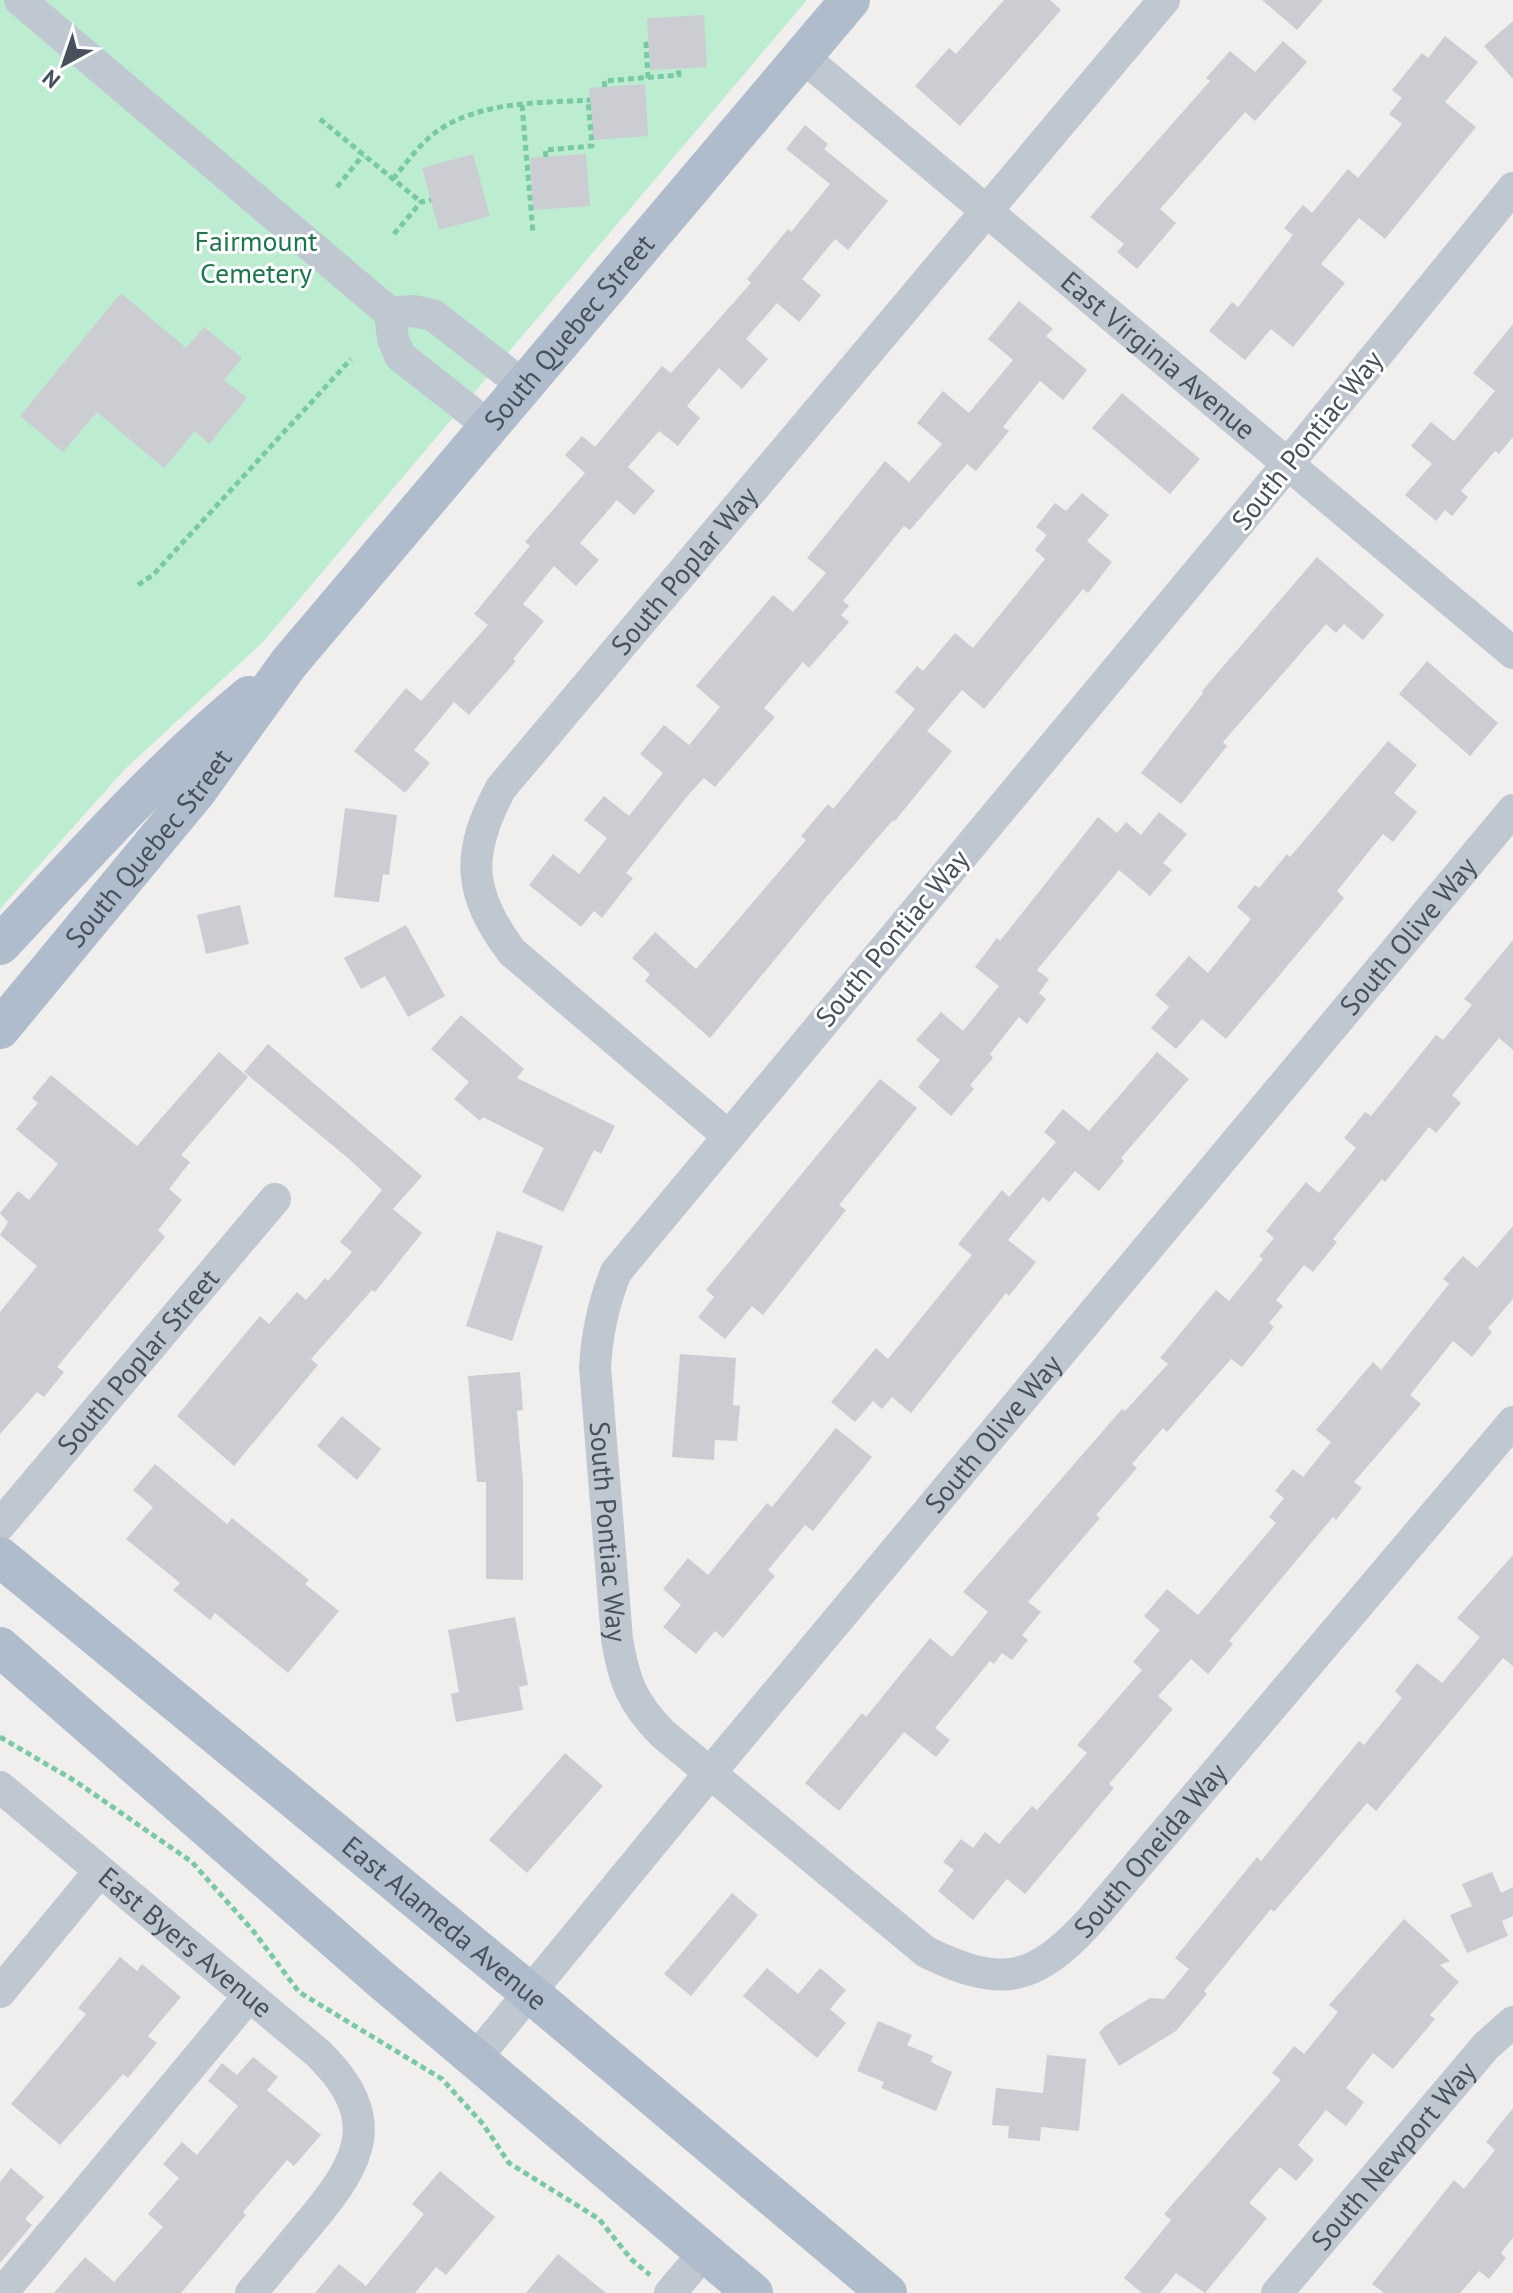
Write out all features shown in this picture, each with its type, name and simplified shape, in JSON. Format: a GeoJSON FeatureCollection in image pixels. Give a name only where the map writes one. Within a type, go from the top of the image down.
{"type":"FeatureCollection","features":[{"type":"Feature","properties":{"kind":"main road","name":"South Quebec Street"},"geometry":{"type":"LineString","coordinates":[[0,1029],[196,792],[289,663],[850,0]]}},
{"type":"Feature","properties":{"kind":"main road","name":"South Quebec Street"},"geometry":{"type":"LineString","coordinates":[[0,945],[171,764],[289,663]]}},
{"type":"Feature","properties":{"kind":"main road","name":"East Alameda Avenue"},"geometry":{"type":"LineString","coordinates":[[0,1557],[530,1993],[887,2293]]}},
{"type":"Feature","properties":{"kind":"main road"},"geometry":{"type":"LineString","coordinates":[[0,1647],[475,2059],[753,2293]]}},
{"type":"Feature","properties":{"kind":"street"},"geometry":{"type":"LineString","coordinates":[[20,0],[390,313],[393,339],[400,356],[489,426]]}},
{"type":"Feature","properties":{"kind":"street","name":"South Poplar Way"},"geometry":{"type":"LineString","coordinates":[[727,1135],[512,952],[491,924],[481,895],[476,866],[477,842],[486,816],[501,788],[1164,0]]}},
{"type":"Feature","properties":{"kind":"street","name":"East Virginia Avenue"},"geometry":{"type":"LineString","coordinates":[[803,57],[1513,653]]}},
{"type":"Feature","properties":{"kind":"street","name":"South Pontiac Way"},"geometry":{"type":"LineString","coordinates":[[710,1773],[644,1714],[624,1677],[617,1639],[595,1367],[597,1333],[605,1298],[616,1272],[1287,465],[1513,188]]}},
{"type":"Feature","properties":{"kind":"street"},"geometry":{"type":"LineString","coordinates":[[390,313],[413,311],[433,315],[523,385]]}},
{"type":"Feature","properties":{"kind":"street","name":"South Olive Way"},"geometry":{"type":"LineString","coordinates":[[475,2059],[1513,810]]}},
{"type":"Feature","properties":{"kind":"street","name":"South Poplar Street"},"geometry":{"type":"LineString","coordinates":[[0,1525],[275,1199]]}},
{"type":"Feature","properties":{"kind":"street","name":"South Oneida Way"},"geometry":{"type":"LineString","coordinates":[[710,1773],[886,1922],[926,1952],[963,1970],[994,1976],[1045,1963],[1063,1951],[1091,1920],[1513,1422]]}},
{"type":"Feature","properties":{"kind":"street","name":"East Byers Avenue"},"geometry":{"type":"LineString","coordinates":[[0,1787],[334,2069],[357,2109],[358,2145],[352,2166],[337,2190],[251,2293]]}},
{"type":"Feature","properties":{"kind":"street"},"geometry":{"type":"LineString","coordinates":[[0,1992],[99,1872]]}},
{"type":"Feature","properties":{"kind":"street"},"geometry":{"type":"LineString","coordinates":[[2,2293],[249,1996]]}},
{"type":"Feature","properties":{"kind":"street","name":"South Newport Way"},"geometry":{"type":"LineString","coordinates":[[1277,2293],[1486,2046],[1513,2022]]}},
{"type":"Feature","properties":{"kind":"street"},"geometry":{"type":"LineString","coordinates":[[662,2286],[704,2253]]}},
{"type":"Feature","properties":{"kind":"path"},"geometry":{"type":"LineString","coordinates":[[648,78],[646,44],[649,44]]}},
{"type":"Feature","properties":{"kind":"path"},"geometry":{"type":"LineString","coordinates":[[605,87],[604,81],[679,75],[678,69]]}},
{"type":"Feature","properties":{"kind":"path"},"geometry":{"type":"LineString","coordinates":[[393,179],[440,129],[474,114],[522,105],[589,100],[592,146],[545,150],[546,157]]}},
{"type":"Feature","properties":{"kind":"path"},"geometry":{"type":"LineString","coordinates":[[522,105],[533,233]]}},
{"type":"Feature","properties":{"kind":"path"},"geometry":{"type":"LineString","coordinates":[[320,119],[421,202]]}},
{"type":"Feature","properties":{"kind":"path"},"geometry":{"type":"LineString","coordinates":[[337,187],[363,155]]}},
{"type":"Feature","properties":{"kind":"path"},"geometry":{"type":"LineString","coordinates":[[394,234],[421,202],[431,200]]}},
{"type":"Feature","properties":{"kind":"path"},"geometry":{"type":"LineString","coordinates":[[138,585],[153,575],[351,359]]}},
{"type":"Feature","properties":{"kind":"path"},"geometry":{"type":"LineString","coordinates":[[0,1737],[75,1781],[192,1862],[254,1932],[299,1992],[442,2079],[483,2124],[509,2163],[599,2219],[631,2259],[662,2286]]}},
{"type":"Feature","properties":{"kind":"green space","name":"Fairmount Cemetery"},"geometry":{"type":"Polygon","coordinates":[[[0,0],[807,0],[263,642],[126,768],[0,909],[0,0]]]}},
{"type":"Feature","properties":{"kind":"building"},"geometry":{"type":"Polygon","coordinates":[[[1004,0],[1050,0],[1061,10],[960,126],[915,86],[949,48],[956,54],[1004,0]]]}},
{"type":"Feature","properties":{"kind":"building"},"geometry":{"type":"Polygon","coordinates":[[[1262,0],[1323,0],[1297,30],[1262,0]]]}},
{"type":"Feature","properties":{"kind":"building"},"geometry":{"type":"Polygon","coordinates":[[[704,15],[707,67],[650,70],[647,18],[704,15]]]}},
{"type":"Feature","properties":{"kind":"building"},"geometry":{"type":"Polygon","coordinates":[[[1513,21],[1513,79],[1484,46],[1513,21]]]}},
{"type":"Feature","properties":{"kind":"building"},"geometry":{"type":"Polygon","coordinates":[[[1445,36],[1478,62],[1445,102],[1476,127],[1385,239],[1359,218],[1321,264],[1345,283],[1293,347],[1271,329],[1245,360],[1209,331],[1232,302],[1238,307],[1293,235],[1284,228],[1303,205],[1312,213],[1348,169],[1358,178],[1402,124],[1389,114],[1402,98],[1392,90],[1422,53],[1428,58],[1445,36]]]}},
{"type":"Feature","properties":{"kind":"building"},"geometry":{"type":"Polygon","coordinates":[[[1283,41],[1307,62],[1255,121],[1245,112],[1160,209],[1176,223],[1137,269],[1117,252],[1124,244],[1090,217],[1210,81],[1206,78],[1230,51],[1255,72],[1283,41]]]}},
{"type":"Feature","properties":{"kind":"building"},"geometry":{"type":"Polygon","coordinates":[[[645,84],[648,136],[593,140],[589,88],[645,84]]]}},
{"type":"Feature","properties":{"kind":"building"},"geometry":{"type":"Polygon","coordinates":[[[805,125],[828,144],[824,149],[888,201],[848,250],[835,239],[802,279],[821,295],[799,322],[777,303],[746,339],[768,359],[742,389],[719,368],[687,406],[700,418],[678,446],[659,431],[628,467],[655,491],[634,515],[617,500],[580,543],[599,560],[576,586],[554,566],[523,604],[544,621],[513,659],[516,661],[469,715],[454,702],[414,750],[430,763],[405,793],[354,751],[406,688],[421,701],[488,625],[474,614],[530,546],[525,542],[585,473],[565,455],[582,436],[595,447],[662,366],[671,373],[751,283],[747,279],[830,184],[786,149],[805,125]]]}},
{"type":"Feature","properties":{"kind":"building"},"geometry":{"type":"Polygon","coordinates":[[[473,154],[490,216],[439,230],[422,168],[473,154]]]}},
{"type":"Feature","properties":{"kind":"building"},"geometry":{"type":"Polygon","coordinates":[[[586,154],[590,206],[533,210],[530,158],[586,154]]]}},
{"type":"Feature","properties":{"kind":"building"},"geometry":{"type":"Polygon","coordinates":[[[121,293],[186,348],[204,327],[242,358],[224,380],[247,398],[209,444],[195,431],[164,468],[97,412],[63,452],[20,416],[121,293]]]}},
{"type":"Feature","properties":{"kind":"building"},"geometry":{"type":"Polygon","coordinates":[[[1019,301],[1053,329],[1046,336],[1087,370],[1063,400],[1040,381],[1003,427],[1009,431],[976,471],[967,464],[910,530],[904,526],[843,601],[849,606],[841,615],[849,622],[809,668],[803,662],[764,708],[775,717],[715,787],[704,778],[689,794],[626,873],[633,878],[602,918],[594,911],[581,927],[529,885],[553,854],[579,874],[607,838],[584,820],[604,796],[629,816],[663,773],[640,754],[664,725],[689,745],[720,707],[696,686],[773,595],[793,612],[826,573],[807,558],[885,461],[909,482],[942,444],[917,423],[943,391],[969,413],[1013,360],[988,339],[1019,301]]]}},
{"type":"Feature","properties":{"kind":"building"},"geometry":{"type":"Polygon","coordinates":[[[1513,324],[1513,437],[1499,454],[1495,451],[1461,491],[1468,497],[1452,516],[1445,510],[1436,521],[1405,495],[1432,464],[1411,446],[1431,422],[1454,441],[1495,391],[1473,373],[1513,324]]]}},
{"type":"Feature","properties":{"kind":"building"},"geometry":{"type":"Polygon","coordinates":[[[1122,393],[1200,459],[1170,494],[1092,428],[1122,393]]]}},
{"type":"Feature","properties":{"kind":"building"},"geometry":{"type":"Polygon","coordinates":[[[1082,493],[1109,515],[1087,541],[1112,562],[1088,593],[1083,589],[984,709],[962,690],[927,731],[952,751],[710,1038],[645,981],[650,974],[632,958],[655,932],[696,969],[806,840],[801,836],[828,804],[833,809],[915,709],[895,692],[917,666],[923,671],[955,633],[973,648],[1045,559],[1035,550],[1047,535],[1036,527],[1055,503],[1066,511],[1082,493]]]}},
{"type":"Feature","properties":{"kind":"building"},"geometry":{"type":"Polygon","coordinates":[[[1317,557],[1384,615],[1363,640],[1344,624],[1336,633],[1326,624],[1223,742],[1227,746],[1181,804],[1141,773],[1202,691],[1317,557]]]}},
{"type":"Feature","properties":{"kind":"building"},"geometry":{"type":"Polygon","coordinates":[[[1427,661],[1498,723],[1470,756],[1399,694],[1427,661]]]}},
{"type":"Feature","properties":{"kind":"building"},"geometry":{"type":"Polygon","coordinates":[[[1388,741],[1417,765],[1394,793],[1417,812],[1393,842],[1383,834],[1337,891],[1344,898],[1226,1039],[1202,1019],[1176,1049],[1151,1028],[1169,1007],[1155,995],[1189,956],[1208,973],[1251,919],[1237,907],[1255,885],[1259,888],[1287,854],[1290,857],[1388,741]]]}},
{"type":"Feature","properties":{"kind":"building"},"geometry":{"type":"Polygon","coordinates":[[[345,808],[397,815],[389,875],[383,874],[379,902],[334,897],[345,808]]]}},
{"type":"Feature","properties":{"kind":"building"},"geometry":{"type":"Polygon","coordinates":[[[1159,812],[1187,834],[1163,863],[1172,870],[1150,896],[1119,870],[1037,970],[1049,979],[1039,993],[1046,999],[1027,1024],[1019,1017],[990,1054],[993,1058],[970,1085],[974,1089],[951,1116],[918,1087],[940,1060],[916,1040],[941,1012],[963,1031],[999,986],[975,967],[997,938],[1000,941],[1098,817],[1117,833],[1126,822],[1141,835],[1159,812]]]}},
{"type":"Feature","properties":{"kind":"building"},"geometry":{"type":"Polygon","coordinates":[[[240,905],[249,944],[206,954],[197,915],[240,905]]]}},
{"type":"Feature","properties":{"kind":"building"},"geometry":{"type":"Polygon","coordinates":[[[406,925],[445,996],[408,1017],[385,976],[361,989],[344,958],[406,925]]]}},
{"type":"Feature","properties":{"kind":"building"},"geometry":{"type":"Polygon","coordinates":[[[1513,940],[1513,1050],[1499,1038],[1452,1095],[1461,1103],[1436,1133],[1429,1127],[1333,1239],[1337,1242],[1313,1272],[1304,1265],[1276,1300],[1283,1306],[1269,1323],[1274,1327],[1242,1367],[1231,1359],[1167,1432],[1163,1428],[1132,1464],[1137,1468],[1096,1515],[1100,1518],[1028,1602],[1041,1612],[1022,1635],[1028,1640],[1012,1660],[1002,1653],[994,1664],[990,1661],[935,1728],[950,1740],[936,1757],[904,1732],[839,1811],[805,1783],[862,1713],[866,1717],[930,1638],[952,1657],[988,1612],[963,1592],[1122,1409],[1125,1411],[1168,1364],[1160,1358],[1216,1290],[1229,1301],[1263,1259],[1259,1256],[1274,1238],[1266,1231],[1306,1182],[1319,1193],[1356,1148],[1344,1138],[1365,1112],[1371,1116],[1436,1035],[1443,1040],[1472,1005],[1464,999],[1513,940]]]}},
{"type":"Feature","properties":{"kind":"building"},"geometry":{"type":"Polygon","coordinates":[[[461,1015],[524,1069],[517,1078],[615,1126],[601,1154],[594,1150],[563,1212],[522,1192],[544,1148],[483,1117],[480,1121],[454,1099],[469,1082],[431,1049],[461,1015]]]}},
{"type":"Feature","properties":{"kind":"building"},"geometry":{"type":"Polygon","coordinates":[[[268,1044],[422,1176],[393,1209],[422,1233],[375,1292],[372,1290],[311,1359],[318,1365],[234,1466],[177,1416],[260,1316],[269,1324],[297,1292],[306,1300],[325,1278],[328,1281],[352,1252],[340,1242],[382,1190],[244,1072],[268,1044]]]}},
{"type":"Feature","properties":{"kind":"building"},"geometry":{"type":"Polygon","coordinates":[[[219,1052],[248,1077],[181,1155],[190,1162],[169,1189],[182,1200],[158,1230],[165,1237],[57,1367],[64,1372],[44,1397],[37,1392],[0,1434],[0,1312],[37,1266],[0,1235],[8,1222],[0,1213],[18,1191],[29,1200],[58,1164],[16,1129],[38,1103],[32,1098],[51,1075],[137,1146],[219,1052]]]}},
{"type":"Feature","properties":{"kind":"building"},"geometry":{"type":"Polygon","coordinates":[[[1157,1052],[1189,1079],[1121,1158],[1124,1161],[1099,1191],[1075,1171],[1049,1202],[1043,1197],[1008,1240],[1036,1262],[1009,1296],[1006,1293],[911,1413],[892,1397],[882,1409],[873,1401],[855,1422],[831,1402],[876,1348],[888,1359],[972,1255],[958,1244],[1002,1190],[1009,1197],[1056,1142],[1044,1132],[1063,1109],[1089,1131],[1157,1052]]]}},
{"type":"Feature","properties":{"kind":"building"},"geometry":{"type":"Polygon","coordinates":[[[880,1079],[917,1108],[839,1205],[846,1210],[763,1315],[752,1306],[725,1339],[698,1317],[714,1297],[706,1290],[880,1079]]]}},
{"type":"Feature","properties":{"kind":"building"},"geometry":{"type":"Polygon","coordinates":[[[1513,1226],[1513,1299],[1488,1328],[1492,1332],[1472,1357],[1453,1341],[1410,1395],[1421,1404],[1354,1482],[1362,1488],[1336,1520],[1333,1517],[1229,1641],[1233,1644],[1208,1674],[1191,1659],[1158,1696],[1173,1709],[1109,1784],[1114,1788],[1025,1894],[1007,1879],[973,1920],[938,1891],[954,1870],[943,1862],[961,1839],[973,1848],[985,1832],[999,1844],[1032,1806],[1037,1810],[1087,1753],[1077,1745],[1142,1670],[1133,1662],[1160,1630],[1144,1616],[1167,1589],[1198,1615],[1276,1523],[1269,1517],[1284,1498],[1275,1491],[1293,1469],[1303,1477],[1331,1442],[1316,1430],[1373,1362],[1381,1370],[1449,1284],[1443,1279],[1463,1256],[1477,1268],[1513,1226]]]}},
{"type":"Feature","properties":{"kind":"building"},"geometry":{"type":"Polygon","coordinates":[[[497,1231],[543,1246],[512,1341],[466,1326],[497,1231]]]}},
{"type":"Feature","properties":{"kind":"building"},"geometry":{"type":"Polygon","coordinates":[[[680,1354],[736,1358],[733,1405],[740,1406],[737,1441],[715,1440],[714,1460],[672,1457],[680,1354]]]}},
{"type":"Feature","properties":{"kind":"building"},"geometry":{"type":"Polygon","coordinates":[[[520,1372],[523,1410],[517,1411],[523,1482],[523,1580],[486,1579],[486,1482],[477,1482],[468,1376],[520,1372]]]}},
{"type":"Feature","properties":{"kind":"building"},"geometry":{"type":"Polygon","coordinates":[[[342,1416],[381,1449],[357,1480],[317,1446],[342,1416]]]}},
{"type":"Feature","properties":{"kind":"building"},"geometry":{"type":"Polygon","coordinates":[[[836,1428],[872,1457],[813,1531],[805,1525],[768,1570],[775,1576],[723,1638],[715,1631],[696,1654],[663,1627],[681,1605],[663,1589],[688,1558],[708,1575],[767,1503],[772,1507],[836,1428]]]}},
{"type":"Feature","properties":{"kind":"building"},"geometry":{"type":"Polygon","coordinates":[[[155,1464],[227,1524],[232,1518],[309,1580],[305,1584],[339,1611],[288,1673],[215,1613],[210,1620],[173,1590],[180,1583],[126,1539],[153,1507],[133,1490],[155,1464]]]}},
{"type":"Feature","properties":{"kind":"building"},"geometry":{"type":"Polygon","coordinates":[[[1513,1555],[1513,1666],[1503,1658],[1376,1811],[1367,1803],[1274,1912],[1271,1909],[1204,1991],[1207,1994],[1176,2031],[1119,2066],[1099,2033],[1150,1998],[1164,1999],[1189,1969],[1175,1958],[1257,1857],[1261,1861],[1359,1741],[1364,1745],[1402,1698],[1395,1691],[1417,1663],[1442,1683],[1480,1637],[1457,1618],[1513,1555]]]}},
{"type":"Feature","properties":{"kind":"building"},"geometry":{"type":"Polygon","coordinates":[[[515,1617],[528,1685],[519,1687],[523,1710],[456,1722],[451,1694],[459,1692],[448,1630],[515,1617]]]}},
{"type":"Feature","properties":{"kind":"building"},"geometry":{"type":"Polygon","coordinates":[[[565,1753],[603,1786],[527,1873],[489,1840],[565,1753]]]}},
{"type":"Feature","properties":{"kind":"building"},"geometry":{"type":"Polygon","coordinates":[[[1492,1872],[1501,1893],[1513,1887],[1513,1916],[1502,1921],[1508,1936],[1467,1953],[1450,1915],[1472,1906],[1462,1884],[1492,1872]]]}},
{"type":"Feature","properties":{"kind":"building"},"geometry":{"type":"Polygon","coordinates":[[[732,1893],[758,1915],[691,1996],[664,1974],[732,1893]]]}},
{"type":"Feature","properties":{"kind":"building"},"geometry":{"type":"Polygon","coordinates":[[[1404,1919],[1450,1961],[1440,1965],[1459,1982],[1430,2015],[1435,2019],[1393,2069],[1373,2053],[1346,2088],[1364,2102],[1346,2126],[1326,2110],[1298,2145],[1314,2160],[1296,2181],[1280,2167],[1249,2203],[1267,2218],[1205,2293],[1176,2273],[1160,2293],[1142,2293],[1124,2278],[1171,2220],[1164,2214],[1281,2080],[1272,2073],[1294,2046],[1304,2054],[1338,2012],[1329,2005],[1404,1919]]]}},
{"type":"Feature","properties":{"kind":"building"},"geometry":{"type":"Polygon","coordinates":[[[120,1957],[137,1971],[142,1964],[181,1997],[148,2036],[157,2043],[128,2078],[123,2074],[60,2145],[11,2104],[86,2014],[78,2008],[120,1957]]]}},
{"type":"Feature","properties":{"kind":"building"},"geometry":{"type":"Polygon","coordinates":[[[767,1968],[798,1994],[820,1968],[846,1990],[830,2009],[846,2023],[817,2058],[743,1996],[767,1968]]]}},
{"type":"Feature","properties":{"kind":"building"},"geometry":{"type":"Polygon","coordinates":[[[878,2021],[912,2035],[907,2045],[933,2056],[931,2062],[952,2072],[936,2111],[881,2088],[884,2082],[857,2071],[878,2021]]]}},
{"type":"Feature","properties":{"kind":"building"},"geometry":{"type":"Polygon","coordinates":[[[1047,2055],[1086,2059],[1079,2131],[1041,2127],[1040,2141],[1008,2138],[1009,2126],[992,2125],[996,2088],[1043,2093],[1047,2055]]]}},
{"type":"Feature","properties":{"kind":"building"},"geometry":{"type":"Polygon","coordinates":[[[253,2057],[278,2077],[267,2090],[321,2135],[294,2166],[287,2160],[181,2293],[54,2293],[85,2257],[114,2282],[163,2227],[148,2214],[179,2178],[163,2164],[182,2142],[197,2155],[238,2106],[208,2081],[222,2063],[237,2075],[253,2057]]]}},
{"type":"Feature","properties":{"kind":"building"},"geometry":{"type":"Polygon","coordinates":[[[1513,2108],[1513,2238],[1501,2253],[1506,2258],[1489,2279],[1479,2271],[1460,2293],[1384,2293],[1372,2284],[1454,2180],[1464,2189],[1495,2150],[1486,2142],[1513,2108]]]}},
{"type":"Feature","properties":{"kind":"building"},"geometry":{"type":"Polygon","coordinates":[[[11,2168],[44,2197],[25,2219],[32,2225],[0,2263],[0,2182],[11,2168]]]}},
{"type":"Feature","properties":{"kind":"building"},"geometry":{"type":"Polygon","coordinates":[[[440,2171],[495,2217],[446,2275],[436,2267],[415,2293],[315,2293],[339,2264],[366,2286],[424,2214],[412,2204],[440,2171]]]}},
{"type":"Feature","properties":{"kind":"building"},"geometry":{"type":"Polygon","coordinates":[[[558,2254],[606,2293],[526,2293],[558,2254]]]}}]}
